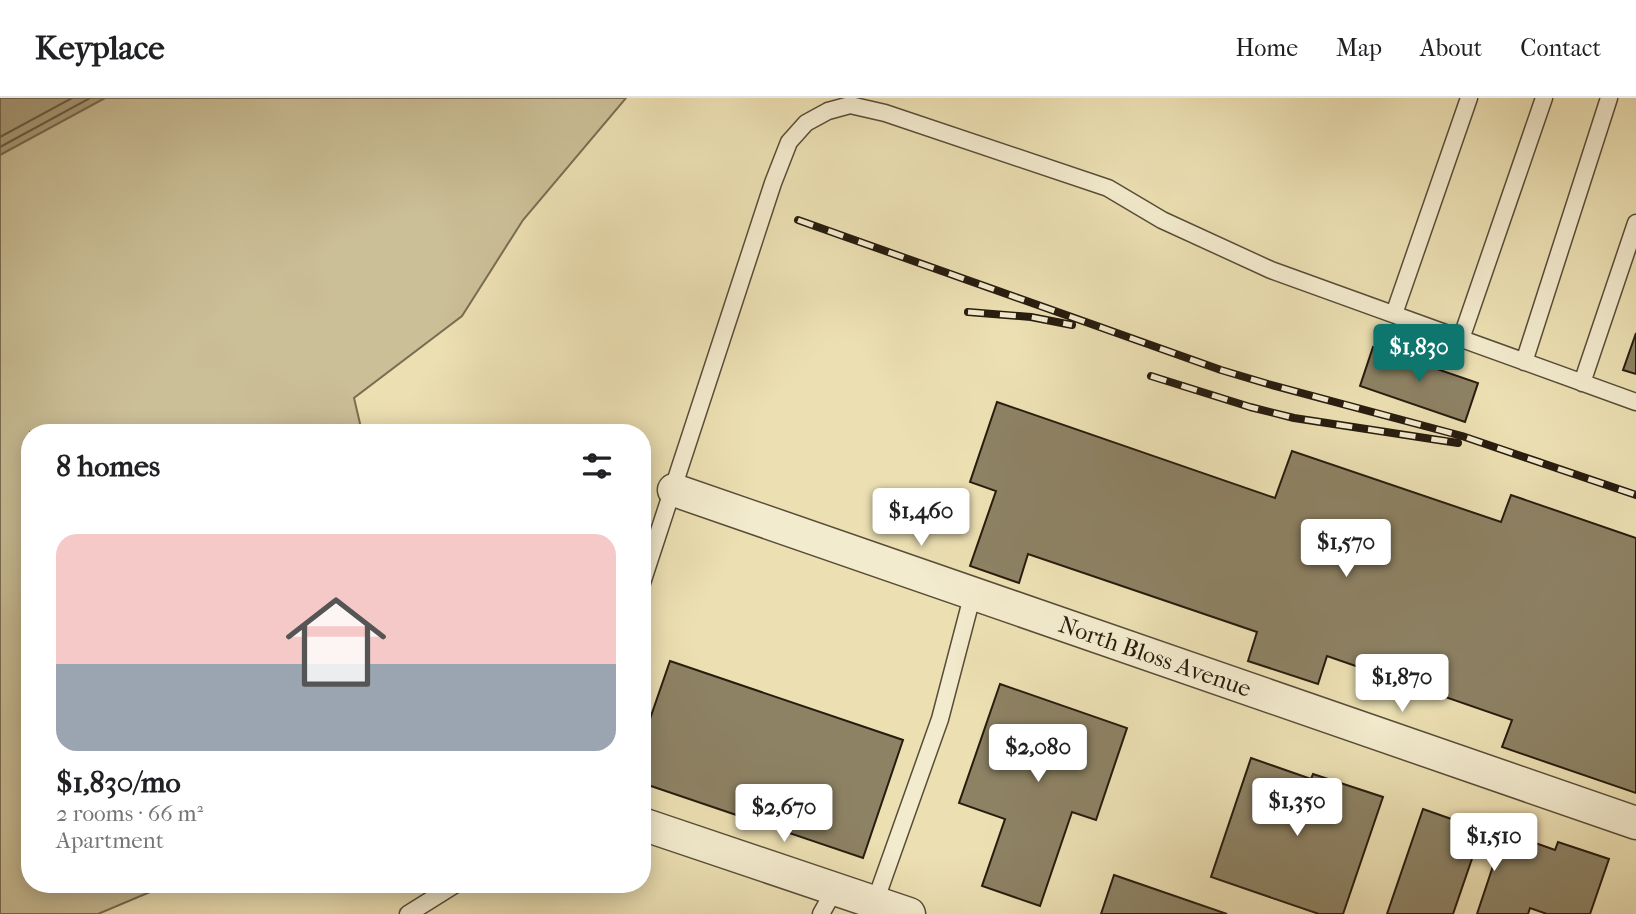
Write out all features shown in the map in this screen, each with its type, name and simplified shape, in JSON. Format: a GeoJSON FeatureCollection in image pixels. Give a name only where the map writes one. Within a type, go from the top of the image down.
{"type":"FeatureCollection","features":[{"type":"Feature","properties":{"kind":"street","name":"North Bloss Avenue"},"geometry":{"type":"LineString","coordinates":[[674,490],[1636,823]]}},
{"type":"Feature","properties":{"kind":"street"},"geometry":{"type":"LineString","coordinates":[[651,828],[828,902],[875,902],[909,914]]}},
{"type":"Feature","properties":{"kind":"lane"},"geometry":{"type":"LineString","coordinates":[[1394,314],[1469,98]]}},
{"type":"Feature","properties":{"kind":"lane"},"geometry":{"type":"LineString","coordinates":[[1461,339],[1544,98]]}},
{"type":"Feature","properties":{"kind":"lane"},"geometry":{"type":"LineString","coordinates":[[1524,362],[1609,98]]}},
{"type":"Feature","properties":{"kind":"lane"},"geometry":{"type":"LineString","coordinates":[[651,557],[773,183],[789,142],[806,123],[828,111],[849,105],[885,113],[1108,188],[1162,220],[1271,270],[1636,402]]}},
{"type":"Feature","properties":{"kind":"lane"},"geometry":{"type":"LineString","coordinates":[[1582,383],[1636,223]]}},
{"type":"Feature","properties":{"kind":"lane"},"geometry":{"type":"LineString","coordinates":[[875,902],[940,719],[973,593]]}},
{"type":"Feature","properties":{"kind":"lane"},"geometry":{"type":"LineString","coordinates":[[408,914],[442,893]]}},
{"type":"Feature","properties":{"kind":"shaded area"},"geometry":{"type":"Polygon","coordinates":[[[0,98],[626,98],[523,220],[462,316],[354,398],[360,424],[21,424],[21,893],[148,893],[98,914],[0,914],[0,98]]]}},
{"type":"Feature","properties":{"kind":"water"},"geometry":{"type":"Polygon","coordinates":[[[0,98],[105,98],[0,155],[0,98]]]}},
{"type":"Feature","properties":{"kind":"building"},"geometry":{"type":"Polygon","coordinates":[[[1636,333],[1636,374],[1623,370],[1636,333]]]}},
{"type":"Feature","properties":{"kind":"building"},"geometry":{"type":"Polygon","coordinates":[[[1373,347],[1478,383],[1465,422],[1360,386],[1373,347]]]}},
{"type":"Feature","properties":{"kind":"building"},"geometry":{"type":"Polygon","coordinates":[[[997,402],[1275,498],[1292,451],[1501,522],[1511,495],[1636,538],[1636,793],[1502,747],[1512,720],[1327,656],[1318,684],[1248,661],[1257,632],[1028,554],[1019,583],[970,566],[996,491],[970,482],[997,402]]]}},
{"type":"Feature","properties":{"kind":"building"},"geometry":{"type":"Polygon","coordinates":[[[670,661],[903,740],[863,858],[651,786],[651,716],[670,661]]]}},
{"type":"Feature","properties":{"kind":"building"},"geometry":{"type":"Polygon","coordinates":[[[1000,684],[1127,728],[1096,820],[1072,812],[1040,906],[982,886],[1005,819],[959,803],[1000,684]]]}},
{"type":"Feature","properties":{"kind":"building"},"geometry":{"type":"Polygon","coordinates":[[[1251,758],[1311,779],[1313,774],[1383,797],[1343,914],[1319,914],[1211,877],[1251,758]]]}},
{"type":"Feature","properties":{"kind":"building"},"geometry":{"type":"Polygon","coordinates":[[[1423,809],[1525,845],[1527,840],[1555,850],[1558,842],[1609,859],[1590,914],[1547,914],[1530,908],[1528,914],[1477,914],[1496,857],[1475,850],[1453,914],[1387,914],[1423,809]]]}},
{"type":"Feature","properties":{"kind":"building"},"geometry":{"type":"Polygon","coordinates":[[[1114,875],[1227,914],[1101,914],[1114,875]]]}},
{"type":"Feature","properties":{"kind":"railway"},"geometry":{"type":"LineString","coordinates":[[798,220],[1221,370],[1462,436],[1636,495]]}},
{"type":"Feature","properties":{"kind":"railway"},"geometry":{"type":"LineString","coordinates":[[968,312],[1031,317],[1072,325]]}},
{"type":"Feature","properties":{"kind":"railway"},"geometry":{"type":"LineString","coordinates":[[1151,376],[1294,418],[1458,443]]}}]}
